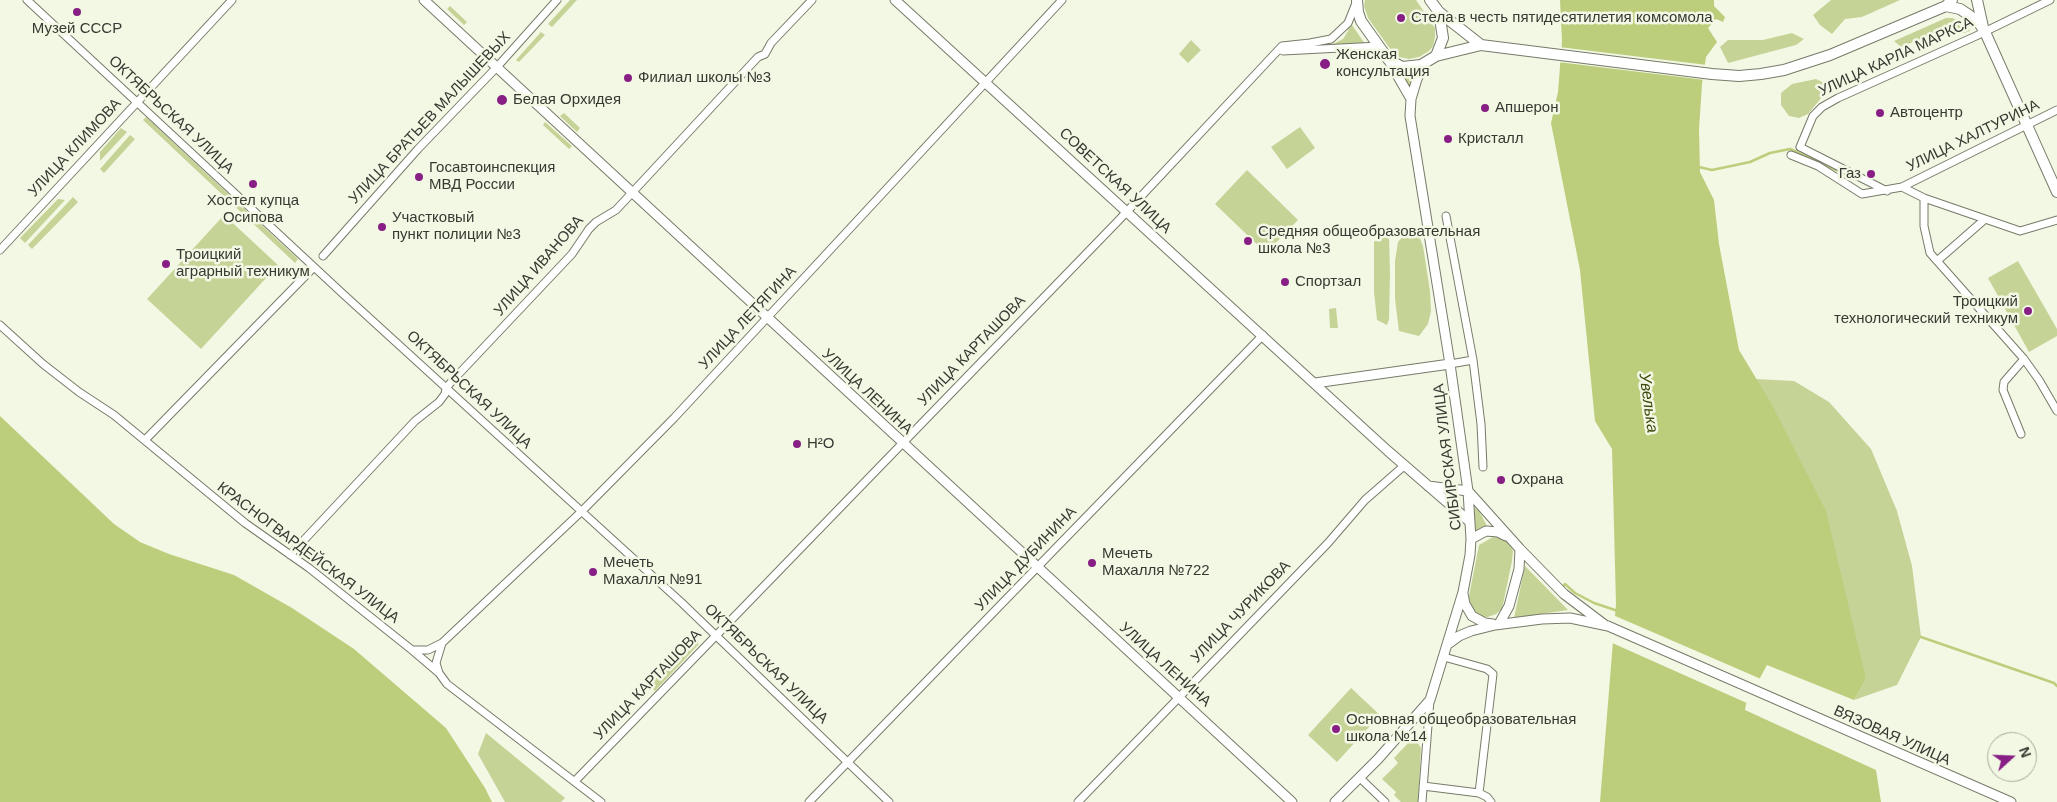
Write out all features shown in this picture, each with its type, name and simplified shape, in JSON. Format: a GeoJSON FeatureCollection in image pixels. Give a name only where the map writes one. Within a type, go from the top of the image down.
{"type":"FeatureCollection","features":[{"type":"Feature","properties":{"kind":"main road"},"geometry":{"type":"LineString","coordinates":[[1430,0],[1439,12],[1481,45]]}},
{"type":"Feature","properties":{"kind":"main road"},"geometry":{"type":"LineString","coordinates":[[1977,0],[1985,32],[2057,192]]}},
{"type":"Feature","properties":{"kind":"main road"},"geometry":{"type":"LineString","coordinates":[[1357,1],[1361,21],[1388,59],[1398,65],[1407,67],[1425,63],[1436,56],[1481,45]]}},
{"type":"Feature","properties":{"kind":"main road"},"geometry":{"type":"LineString","coordinates":[[1949,3],[1970,15],[1985,32]]}},
{"type":"Feature","properties":{"kind":"main road","name":"УЛИЦА КАРЛА МАРКСА"},"geometry":{"type":"LineString","coordinates":[[1481,45],[1712,74],[1761,74],[1830,56],[1949,3]]}},
{"type":"Feature","properties":{"kind":"main road"},"geometry":{"type":"LineString","coordinates":[[1436,56],[1443,38],[1439,12]]}},
{"type":"Feature","properties":{"kind":"street","name":"ОКТЯБРЬСКАЯ УЛИЦА"},"geometry":{"type":"LineString","coordinates":[[27,0],[314,267],[716,635],[889,802]]}},
{"type":"Feature","properties":{"kind":"street","name":"УЛИЦА КЛИМОВА"},"geometry":{"type":"LineString","coordinates":[[0,250],[232,0]]}},
{"type":"Feature","properties":{"kind":"street","name":"УЛИЦА ЛЕНИНА"},"geometry":{"type":"LineString","coordinates":[[424,0],[767,319],[1180,696],[1292,802]]}},
{"type":"Feature","properties":{"kind":"street","name":"УЛИЦА БРАТЬЕВ МАЛЫШЕВЫХ"},"geometry":{"type":"LineString","coordinates":[[323,256],[418,149],[497,67],[557,0]]}},
{"type":"Feature","properties":{"kind":"street","name":"УЛИЦА ИВАНОВА"},"geometry":{"type":"LineString","coordinates":[[290,555],[415,421],[439,402],[445,394],[446,388],[572,254],[589,228],[616,210],[752,64],[765,54],[771,43],[812,0]]}},
{"type":"Feature","properties":{"kind":"street","name":"СОВЕТСКАЯ УЛИЦА"},"geometry":{"type":"LineString","coordinates":[[895,0],[1427,486],[1470,522]]}},
{"type":"Feature","properties":{"kind":"street","name":"УЛИЦА ЛЕТЯГИНА"},"geometry":{"type":"LineString","coordinates":[[412,650],[428,650],[442,643],[582,511],[767,319],[1062,0]]}},
{"type":"Feature","properties":{"kind":"street","name":"УЛИЦА КАРЛА МАРКСА"},"geometry":{"type":"LineString","coordinates":[[1887,191],[1800,147],[1813,116],[1822,107],[2050,0]]}},
{"type":"Feature","properties":{"kind":"street"},"geometry":{"type":"LineString","coordinates":[[1280,48],[1332,39],[1348,23],[1357,1]]}},
{"type":"Feature","properties":{"kind":"street"},"geometry":{"type":"LineString","coordinates":[[1280,48],[1378,46]]}},
{"type":"Feature","properties":{"kind":"street","name":"УЛИЦА КАРТАШОВА"},"geometry":{"type":"LineString","coordinates":[[575,780],[1127,210],[1280,48]]}},
{"type":"Feature","properties":{"kind":"street","name":"СИБИРСКАЯ УЛИЦА"},"geometry":{"type":"LineString","coordinates":[[1388,59],[1411,99]]}},
{"type":"Feature","properties":{"kind":"street","name":"СИБИРСКАЯ УЛИЦА"},"geometry":{"type":"LineString","coordinates":[[1334,802],[1360,778],[1430,700],[1463,592],[1471,539],[1468,491],[1450,364],[1410,116],[1411,99],[1417,79],[1425,63]]}},
{"type":"Feature","properties":{"kind":"street","name":"УЛИЦА ХАЛТУРИНА"},"geometry":{"type":"LineString","coordinates":[[1791,156],[1818,166],[1862,194],[1887,191],[1902,187],[2057,110]]}},
{"type":"Feature","properties":{"kind":"street"},"geometry":{"type":"LineString","coordinates":[[1902,187],[1924,198],[2020,231],[2057,220]]}},
{"type":"Feature","properties":{"kind":"street"},"geometry":{"type":"LineString","coordinates":[[1924,198],[1924,226],[1930,254],[2024,359],[2057,411]]}},
{"type":"Feature","properties":{"kind":"street"},"geometry":{"type":"LineString","coordinates":[[1446,216],[1473,360],[1481,424],[1483,467]]}},
{"type":"Feature","properties":{"kind":"street"},"geometry":{"type":"LineString","coordinates":[[1937,261],[1984,220]]}},
{"type":"Feature","properties":{"kind":"street"},"geometry":{"type":"LineString","coordinates":[[145,440],[314,267]]}},
{"type":"Feature","properties":{"kind":"street","name":"КРАСНОГВАРДЕЙСКАЯ УЛИЦА"},"geometry":{"type":"LineString","coordinates":[[0,325],[43,364],[145,440],[209,496],[309,568],[412,650],[438,673],[447,684],[575,780],[601,802]]}},
{"type":"Feature","properties":{"kind":"street","name":"УЛИЦА ДУБИНИНА"},"geometry":{"type":"LineString","coordinates":[[809,802],[1263,335]]}},
{"type":"Feature","properties":{"kind":"street"},"geometry":{"type":"LineString","coordinates":[[2021,434],[2003,390],[2004,382],[2024,359]]}},
{"type":"Feature","properties":{"kind":"street"},"geometry":{"type":"LineString","coordinates":[[1315,383],[1473,360]]}},
{"type":"Feature","properties":{"kind":"street","name":"УЛИЦА ЧУРИКОВА"},"geometry":{"type":"LineString","coordinates":[[1078,802],[1328,543],[1365,500],[1405,465]]}},
{"type":"Feature","properties":{"kind":"street"},"geometry":{"type":"LineString","coordinates":[[1427,486],[1468,491],[1520,549],[1564,594],[1608,626]]}},
{"type":"Feature","properties":{"kind":"street"},"geometry":{"type":"LineString","coordinates":[[1471,539],[1478,534],[1492,531],[1511,538]]}},
{"type":"Feature","properties":{"kind":"street"},"geometry":{"type":"LineString","coordinates":[[1448,644],[1460,636],[1497,624],[1509,606],[1519,569],[1520,549]]}},
{"type":"Feature","properties":{"kind":"street"},"geometry":{"type":"LineString","coordinates":[[1463,592],[1465,604],[1472,616],[1484,623],[1497,624],[1561,618],[1608,626]]}},
{"type":"Feature","properties":{"kind":"street","name":"ВЯЗОВАЯ УЛИЦА"},"geometry":{"type":"LineString","coordinates":[[1608,626],[2011,802]]}},
{"type":"Feature","properties":{"kind":"street"},"geometry":{"type":"LineString","coordinates":[[438,673],[436,663],[442,643]]}},
{"type":"Feature","properties":{"kind":"street"},"geometry":{"type":"LineString","coordinates":[[1444,657],[1487,669],[1493,674],[1478,793]]}},
{"type":"Feature","properties":{"kind":"street"},"geometry":{"type":"LineString","coordinates":[[1422,802],[1430,700]]}},
{"type":"Feature","properties":{"kind":"street"},"geometry":{"type":"LineString","coordinates":[[1360,778],[1385,802]]}},
{"type":"Feature","properties":{"kind":"street"},"geometry":{"type":"LineString","coordinates":[[1423,786],[1478,793],[1487,797],[1490,802]]}},
{"type":"Feature","properties":{"kind":"shaded area"},"geometry":{"type":"Polygon","coordinates":[[[570,0],[577,0],[552,27],[548,24],[570,0]]]}},
{"type":"Feature","properties":{"kind":"shaded area"},"geometry":{"type":"Polygon","coordinates":[[[1365,0],[1416,0],[1435,28],[1433,46],[1419,57],[1409,59],[1399,57],[1391,50],[1368,18],[1364,6],[1365,0]]]}},
{"type":"Feature","properties":{"kind":"shaded area"},"geometry":{"type":"Polygon","coordinates":[[[1831,0],[1900,0],[1862,17],[1845,19],[1832,34],[1820,25],[1813,15],[1831,0]]]}},
{"type":"Feature","properties":{"kind":"shaded area"},"geometry":{"type":"Polygon","coordinates":[[[450,6],[467,22],[464,25],[447,9],[450,6]]]}},
{"type":"Feature","properties":{"kind":"shaded area"},"geometry":{"type":"Polygon","coordinates":[[[1946,18],[1966,23],[1970,31],[1964,33],[1947,28],[1901,47],[1894,41],[1946,18]]]}},
{"type":"Feature","properties":{"kind":"shaded area"},"geometry":{"type":"Polygon","coordinates":[[[1350,22],[1365,44],[1333,44],[1343,39],[1348,31],[1350,22]]]}},
{"type":"Feature","properties":{"kind":"shaded area"},"geometry":{"type":"Polygon","coordinates":[[[541,32],[545,35],[519,62],[516,60],[541,32]]]}},
{"type":"Feature","properties":{"kind":"shaded area"},"geometry":{"type":"Polygon","coordinates":[[[1792,33],[1804,39],[1796,45],[1728,63],[1720,47],[1728,40],[1763,40],[1792,33]]]}},
{"type":"Feature","properties":{"kind":"shaded area"},"geometry":{"type":"Polygon","coordinates":[[[1191,40],[1201,50],[1188,63],[1179,54],[1191,40]]]}},
{"type":"Feature","properties":{"kind":"shaded area"},"geometry":{"type":"Polygon","coordinates":[[[1419,72],[1410,92],[1397,73],[1409,74],[1419,72]]]}},
{"type":"Feature","properties":{"kind":"shaded area"},"geometry":{"type":"Polygon","coordinates":[[[1816,79],[1824,83],[1826,92],[1808,114],[1799,118],[1789,116],[1781,105],[1781,93],[1792,84],[1816,79]]]}},
{"type":"Feature","properties":{"kind":"shaded area"},"geometry":{"type":"Polygon","coordinates":[[[564,113],[580,128],[577,132],[560,116],[564,113]]]}},
{"type":"Feature","properties":{"kind":"shaded area"},"geometry":{"type":"Polygon","coordinates":[[[146,117],[298,259],[295,263],[143,120],[146,117]]]}},
{"type":"Feature","properties":{"kind":"shaded area"},"geometry":{"type":"Polygon","coordinates":[[[545,122],[572,146],[569,149],[543,125],[545,122]]]}},
{"type":"Feature","properties":{"kind":"shaded area"},"geometry":{"type":"Polygon","coordinates":[[[1300,127],[1315,148],[1287,169],[1271,147],[1300,127]]]}},
{"type":"Feature","properties":{"kind":"shaded area"},"geometry":{"type":"Polygon","coordinates":[[[121,128],[127,132],[100,161],[100,152],[121,128]]]}},
{"type":"Feature","properties":{"kind":"shaded area"},"geometry":{"type":"Polygon","coordinates":[[[130,135],[135,139],[104,173],[100,169],[130,135]]]}},
{"type":"Feature","properties":{"kind":"shaded area"},"geometry":{"type":"Polygon","coordinates":[[[1247,170],[1298,220],[1266,253],[1215,204],[1247,170]]]}},
{"type":"Feature","properties":{"kind":"shaded area"},"geometry":{"type":"Polygon","coordinates":[[[73,197],[78,202],[32,249],[28,245],[73,197]]]}},
{"type":"Feature","properties":{"kind":"shaded area"},"geometry":{"type":"Polygon","coordinates":[[[58,199],[65,200],[25,243],[20,238],[58,199]]]}},
{"type":"Feature","properties":{"kind":"shaded area"},"geometry":{"type":"Polygon","coordinates":[[[224,215],[278,265],[201,349],[147,299],[224,215]]]}},
{"type":"Feature","properties":{"kind":"shaded area"},"geometry":{"type":"Polygon","coordinates":[[[1407,232],[1419,236],[1423,246],[1430,291],[1431,311],[1428,324],[1419,336],[1399,331],[1395,299],[1395,261],[1398,242],[1407,232]]]}},
{"type":"Feature","properties":{"kind":"shaded area"},"geometry":{"type":"Polygon","coordinates":[[[1383,235],[1389,236],[1389,319],[1387,325],[1377,320],[1374,292],[1374,242],[1383,235]]]}},
{"type":"Feature","properties":{"kind":"shaded area"},"geometry":{"type":"Polygon","coordinates":[[[2018,261],[2057,329],[2057,336],[2029,352],[1988,278],[2018,261]]]}},
{"type":"Feature","properties":{"kind":"shaded area"},"geometry":{"type":"Polygon","coordinates":[[[1336,308],[1338,328],[1330,328],[1329,309],[1336,308]]]}},
{"type":"Feature","properties":{"kind":"shaded area"},"geometry":{"type":"Polygon","coordinates":[[[1755,379],[1794,381],[1829,402],[1871,449],[1897,511],[1912,566],[1921,637],[1897,685],[1854,700],[1866,679],[1755,379]]]}},
{"type":"Feature","properties":{"kind":"shaded area"},"geometry":{"type":"Polygon","coordinates":[[[1474,508],[1478,509],[1487,526],[1486,530],[1475,532],[1474,508]]]}},
{"type":"Feature","properties":{"kind":"shaded area"},"geometry":{"type":"Polygon","coordinates":[[[1493,537],[1501,538],[1509,543],[1513,551],[1512,561],[1502,609],[1496,614],[1481,617],[1474,612],[1468,601],[1479,545],[1493,537]]]}},
{"type":"Feature","properties":{"kind":"shaded area"},"geometry":{"type":"Polygon","coordinates":[[[1525,566],[1568,610],[1514,618],[1525,566]]]}},
{"type":"Feature","properties":{"kind":"shaded area"},"geometry":{"type":"Polygon","coordinates":[[[693,638],[699,644],[655,691],[649,685],[693,638]]]}},
{"type":"Feature","properties":{"kind":"shaded area"},"geometry":{"type":"Polygon","coordinates":[[[1351,688],[1380,715],[1337,762],[1308,735],[1351,688]]]}},
{"type":"Feature","properties":{"kind":"shaded area"},"geometry":{"type":"Polygon","coordinates":[[[486,733],[565,798],[561,802],[505,802],[478,754],[486,733]]]}},
{"type":"Feature","properties":{"kind":"shaded area"},"geometry":{"type":"Polygon","coordinates":[[[1410,741],[1417,742],[1421,748],[1418,802],[1401,802],[1394,795],[1396,792],[1382,779],[1398,763],[1394,758],[1410,741]]]}},
{"type":"Feature","properties":{"kind":"water","name":"Увелька"},"geometry":{"type":"Polygon","coordinates":[[[1560,0],[1714,0],[1714,6],[1725,17],[1723,22],[1716,19],[1708,28],[1717,42],[1706,57],[1702,84],[1699,129],[1700,172],[1714,200],[1719,244],[1739,350],[1771,403],[1826,511],[1866,679],[1854,700],[1767,665],[1746,704],[1745,710],[1876,770],[1881,802],[1600,802],[1616,604],[1612,449],[1595,421],[1580,270],[1551,123],[1558,92],[1562,41],[1560,0]]]}},
{"type":"Feature","properties":{"kind":"water"},"geometry":{"type":"Polygon","coordinates":[[[0,416],[114,524],[140,542],[169,554],[234,575],[292,608],[354,649],[446,728],[492,802],[0,802],[0,416]]]}},
{"type":"Feature","properties":{"kind":"pier"},"geometry":{"type":"Polygon","coordinates":[[[1559,47],[1707,65],[1705,80],[1558,62],[1559,47]]]}},
{"type":"Feature","properties":{"kind":"pier"},"geometry":{"type":"Polygon","coordinates":[[[1613,615],[1761,679],[1749,704],[1610,642],[1613,615]]]}},
{"type":"Feature","properties":{"kind":"waterway"},"geometry":{"type":"LineString","coordinates":[[1699,167],[1712,170],[1750,162],[1770,153],[1790,149],[1852,177]]}},
{"type":"Feature","properties":{"kind":"waterway"},"geometry":{"type":"LineString","coordinates":[[1562,588],[1565,584],[1575,593],[1594,603],[1618,611]]}},
{"type":"Feature","properties":{"kind":"waterway"},"geometry":{"type":"LineString","coordinates":[[1921,637],[2054,683],[2057,686]]}},
{"type":"Feature","properties":{"kind":"place","name":"Музей СССР"},"geometry":{"type":"Point","coordinates":[77,12]}},
{"type":"Feature","properties":{"kind":"place","name":"Стела в честь пятидесятилетия комсомола"},"geometry":{"type":"Point","coordinates":[1401,18]}},
{"type":"Feature","properties":{"kind":"place","name":"Женская консультация"},"geometry":{"type":"Point","coordinates":[1325,64]}},
{"type":"Feature","properties":{"kind":"place","name":"Филиал школы №3"},"geometry":{"type":"Point","coordinates":[628,78]}},
{"type":"Feature","properties":{"kind":"place","name":"Белая Орхидея"},"geometry":{"type":"Point","coordinates":[502,100]}},
{"type":"Feature","properties":{"kind":"place","name":"Апшерон"},"geometry":{"type":"Point","coordinates":[1485,108]}},
{"type":"Feature","properties":{"kind":"place","name":"Автоцентр"},"geometry":{"type":"Point","coordinates":[1880,113]}},
{"type":"Feature","properties":{"kind":"place","name":"Кристалл"},"geometry":{"type":"Point","coordinates":[1448,139]}},
{"type":"Feature","properties":{"kind":"place","name":"Газ"},"geometry":{"type":"Point","coordinates":[1871,174]}},
{"type":"Feature","properties":{"kind":"place","name":"Госавтоинспекция МВД России"},"geometry":{"type":"Point","coordinates":[419,177]}},
{"type":"Feature","properties":{"kind":"place","name":"Хостел купца Осипова"},"geometry":{"type":"Point","coordinates":[253,184]}},
{"type":"Feature","properties":{"kind":"place","name":"Участковый пункт полиции №3"},"geometry":{"type":"Point","coordinates":[382,227]}},
{"type":"Feature","properties":{"kind":"place","name":"Средняя общеобразовательная школа №3"},"geometry":{"type":"Point","coordinates":[1248,241]}},
{"type":"Feature","properties":{"kind":"place","name":"Троицкий аграрный техникум"},"geometry":{"type":"Point","coordinates":[166,264]}},
{"type":"Feature","properties":{"kind":"place","name":"Спортзал"},"geometry":{"type":"Point","coordinates":[1285,282]}},
{"type":"Feature","properties":{"kind":"place","name":"Троицкий технологический техникум"},"geometry":{"type":"Point","coordinates":[2028,311]}},
{"type":"Feature","properties":{"kind":"place","name":"H²O"},"geometry":{"type":"Point","coordinates":[797,444]}},
{"type":"Feature","properties":{"kind":"place","name":"Охрана"},"geometry":{"type":"Point","coordinates":[1501,480]}},
{"type":"Feature","properties":{"kind":"place","name":"Мечеть Махалля №722"},"geometry":{"type":"Point","coordinates":[1092,563]}},
{"type":"Feature","properties":{"kind":"place","name":"Мечеть Махалля №91"},"geometry":{"type":"Point","coordinates":[593,572]}},
{"type":"Feature","properties":{"kind":"place","name":"Основная общеобразовательная школа №14"},"geometry":{"type":"Point","coordinates":[1336,729]}}]}
